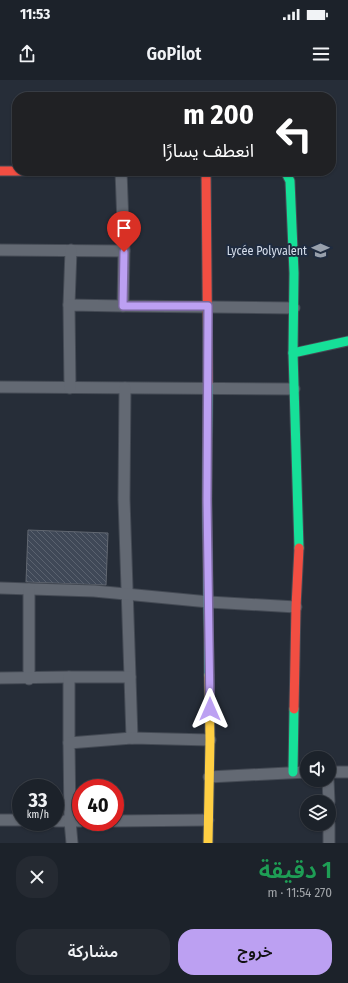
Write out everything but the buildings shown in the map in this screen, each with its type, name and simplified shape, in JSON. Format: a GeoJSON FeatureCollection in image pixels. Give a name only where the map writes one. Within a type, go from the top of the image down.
{"type":"FeatureCollection","features":[{"type":"Feature","properties":{"kind":"street"},"geometry":{"type":"LineString","coordinates":[[0,171],[12,171]]}},
{"type":"Feature","properties":{"kind":"street"},"geometry":{"type":"LineString","coordinates":[[121,176],[124,252],[123,306]]}},
{"type":"Feature","properties":{"kind":"street"},"geometry":{"type":"LineString","coordinates":[[206,176],[210,740],[208,843]]}},
{"type":"Feature","properties":{"kind":"street"},"geometry":{"type":"LineString","coordinates":[[288,176],[290,181],[294,308],[292,353],[298,480],[299,553],[296,607],[293,772]]}},
{"type":"Feature","properties":{"kind":"street"},"geometry":{"type":"LineString","coordinates":[[0,250],[124,252]]}},
{"type":"Feature","properties":{"kind":"street"},"geometry":{"type":"LineString","coordinates":[[70,388],[69,305],[71,250]]}},
{"type":"Feature","properties":{"kind":"street"},"geometry":{"type":"LineString","coordinates":[[69,305],[294,308]]}},
{"type":"Feature","properties":{"kind":"street"},"geometry":{"type":"LineString","coordinates":[[292,353],[348,341]]}},
{"type":"Feature","properties":{"kind":"street"},"geometry":{"type":"LineString","coordinates":[[0,387],[294,389]]}},
{"type":"Feature","properties":{"kind":"street"},"geometry":{"type":"LineString","coordinates":[[125,388],[124,499],[132,738]]}},
{"type":"Feature","properties":{"kind":"street"},"geometry":{"type":"LineString","coordinates":[[0,588],[94,591],[209,602],[296,607]]}},
{"type":"Feature","properties":{"kind":"street"},"geometry":{"type":"LineString","coordinates":[[29,589],[29,679]]}},
{"type":"Feature","properties":{"kind":"street"},"geometry":{"type":"LineString","coordinates":[[70,677],[69,744],[72,779]]}},
{"type":"Feature","properties":{"kind":"street"},"geometry":{"type":"LineString","coordinates":[[0,678],[29,679],[130,677]]}},
{"type":"Feature","properties":{"kind":"street"},"geometry":{"type":"LineString","coordinates":[[69,744],[132,738],[210,740]]}},
{"type":"Feature","properties":{"kind":"street"},"geometry":{"type":"LineString","coordinates":[[209,777],[300,772]]}},
{"type":"Feature","properties":{"kind":"street"},"geometry":{"type":"LineString","coordinates":[[336,772],[348,772]]}},
{"type":"Feature","properties":{"kind":"street"},"geometry":{"type":"LineString","coordinates":[[0,820],[12,820]]}},
{"type":"Feature","properties":{"kind":"street"},"geometry":{"type":"LineString","coordinates":[[124,821],[208,820]]}},
{"type":"Feature","properties":{"kind":"street"},"geometry":{"type":"LineString","coordinates":[[72,843],[74,831]]}},
{"type":"Feature","properties":{"kind":"street"},"geometry":{"type":"LineString","coordinates":[[329,831],[329,843]]}},
{"type":"Feature","properties":{"kind":"traffic: fast"},"geometry":{"type":"LineString","coordinates":[[288,176],[290,181],[294,273],[293,353],[299,548]]}},
{"type":"Feature","properties":{"kind":"traffic: fast"},"geometry":{"type":"LineString","coordinates":[[293,353],[348,341]]}},
{"type":"Feature","properties":{"kind":"traffic: fast"},"geometry":{"type":"LineString","coordinates":[[208,383],[207,500],[209,675]]}},
{"type":"Feature","properties":{"kind":"traffic: fast"},"geometry":{"type":"LineString","coordinates":[[293,772],[294,709]]}},
{"type":"Feature","properties":{"kind":"traffic: slow"},"geometry":{"type":"LineString","coordinates":[[208,843],[210,740],[209,675]]}},
{"type":"Feature","properties":{"kind":"traffic: jam"},"geometry":{"type":"LineString","coordinates":[[0,171],[12,171]]}},
{"type":"Feature","properties":{"kind":"traffic: jam"},"geometry":{"type":"LineString","coordinates":[[206,176],[208,383]]}},
{"type":"Feature","properties":{"kind":"traffic: jam"},"geometry":{"type":"LineString","coordinates":[[294,709],[299,548]]}},
{"type":"Feature","properties":{"kind":"place","name":"Lycée Polyvalent"},"geometry":{"type":"Point","coordinates":[320,251]}},
{"type":"Feature","properties":{"kind":"route"},"geometry":{"type":"LineString","coordinates":[[124,252],[123,306],[208,306],[207,500],[210,709]]}}]}
